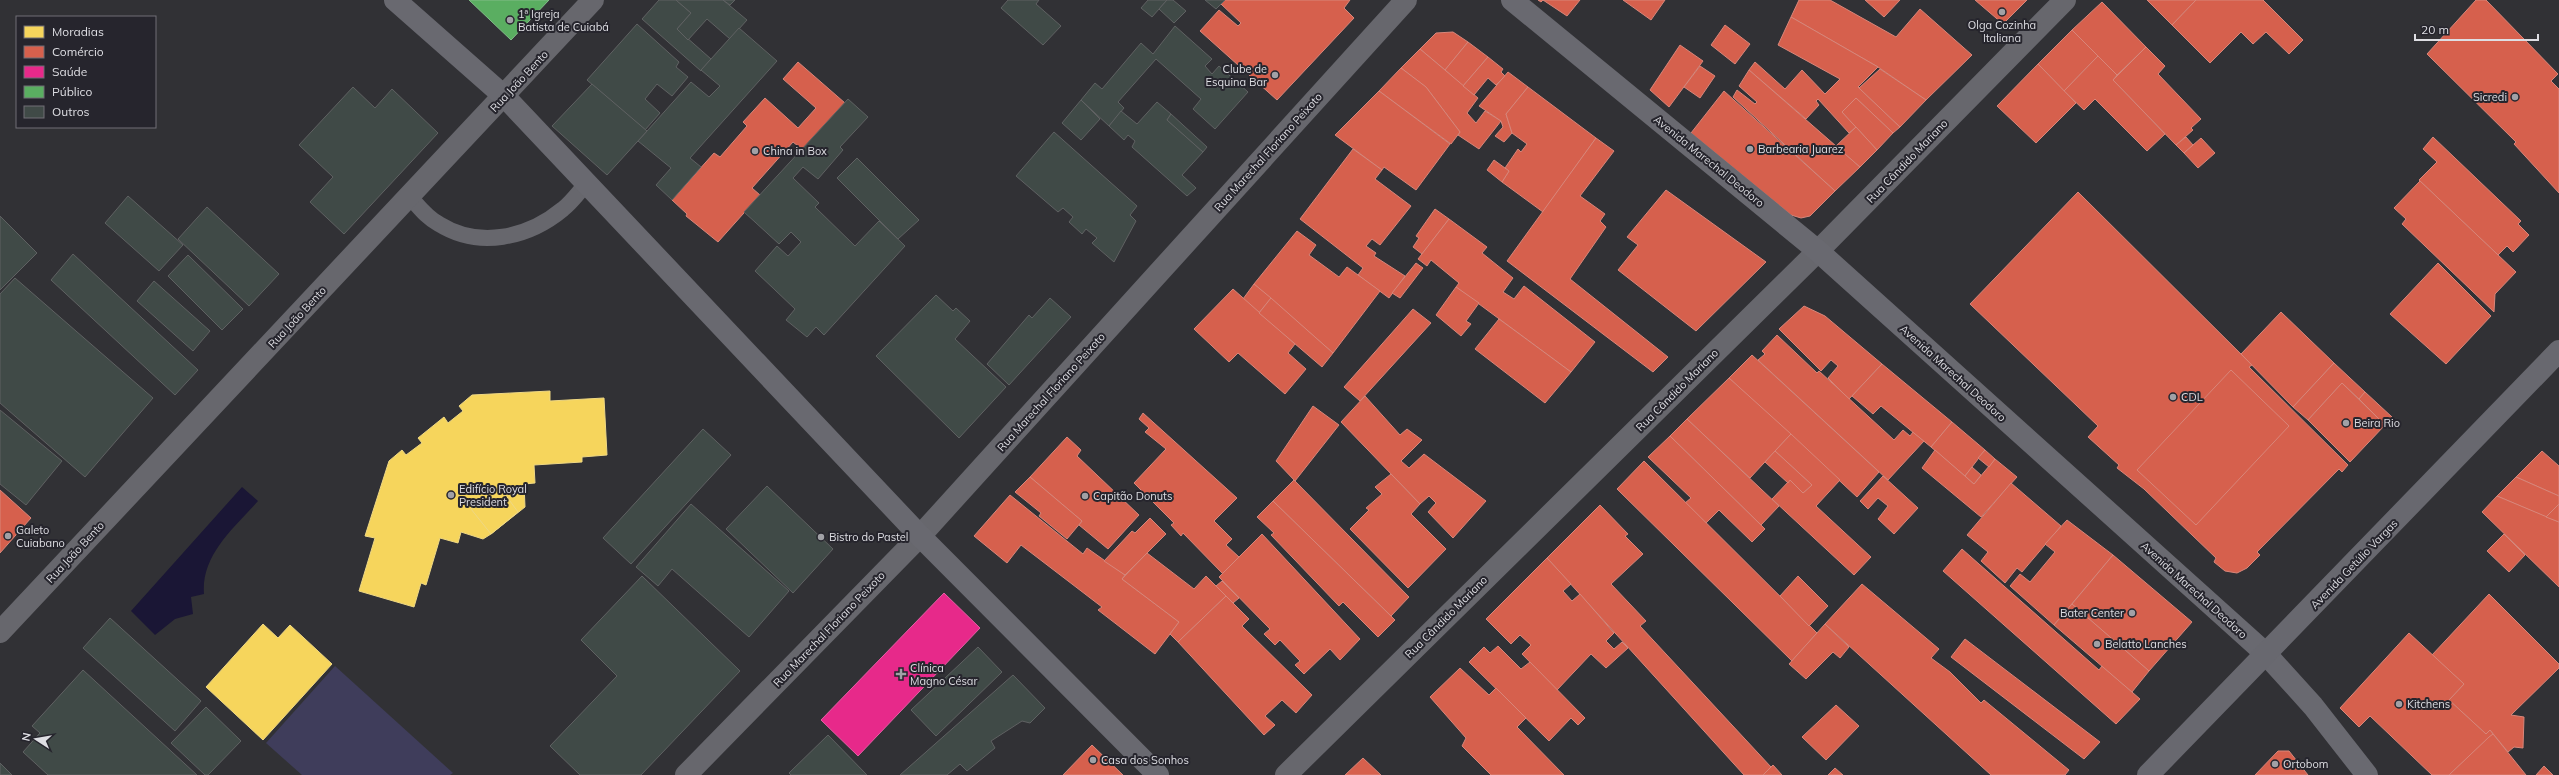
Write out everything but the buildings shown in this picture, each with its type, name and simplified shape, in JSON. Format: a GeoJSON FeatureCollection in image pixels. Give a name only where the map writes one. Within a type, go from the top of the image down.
{"type":"FeatureCollection","features":[{"type":"Feature","properties":{"kind":"main road"},"geometry":{"type":"LineString","coordinates":[[395,0],[505,97],[920,536],[1158,775]]}},
{"type":"Feature","properties":{"kind":"main road","name":"Avenida Marechal Deodoro"},"geometry":{"type":"LineString","coordinates":[[1512,0],[1818,251],[2265,654],[2313,706],[2367,775]]}},
{"type":"Feature","properties":{"kind":"main road","name":"Avenida Getúlio Vargas"},"geometry":{"type":"LineString","coordinates":[[2148,775],[2265,654],[2311,609],[2559,351]]}},
{"type":"Feature","properties":{"kind":"street","name":"Rua João Bento"},"geometry":{"type":"LineString","coordinates":[[0,632],[505,97],[594,0]]}},
{"type":"Feature","properties":{"kind":"street","name":"Rua Marechal Floriano Peixoto"},"geometry":{"type":"LineString","coordinates":[[686,775],[920,536],[1406,0]]}},
{"type":"Feature","properties":{"kind":"street","name":"Rua Cândido Mariano"},"geometry":{"type":"LineString","coordinates":[[1286,775],[1818,251],[2065,0]]}},
{"type":"Feature","properties":{"kind":"lane"},"geometry":{"type":"LineString","coordinates":[[410,197],[427,216],[452,232],[486,238],[504,238],[520,234],[552,217],[565,208],[586,184]]}},
{"type":"Feature","properties":{"kind":"shaded area"},"geometry":{"type":"Polygon","coordinates":[[[242,487],[258,501],[230,532],[213,555],[204,580],[204,594],[191,597],[193,614],[175,619],[155,635],[131,611],[242,487]]]}},
{"type":"Feature","properties":{"kind":"shaded area"},"geometry":{"type":"Polygon","coordinates":[[[335,666],[453,773],[450,775],[302,775],[266,743],[335,666]]]}},
{"type":"Feature","properties":{"kind":"place","name":"Olga Cozinha Italiana"},"geometry":{"type":"Point","coordinates":[2002,12]}},
{"type":"Feature","properties":{"kind":"place","name":"1ª Igreja Batista de Cuiabá"},"geometry":{"type":"Point","coordinates":[510,20]}},
{"type":"Feature","properties":{"kind":"place","name":"Clube de Esquina Bar"},"geometry":{"type":"Point","coordinates":[1275,75]}},
{"type":"Feature","properties":{"kind":"place","name":"Sicredi"},"geometry":{"type":"Point","coordinates":[2515,97]}},
{"type":"Feature","properties":{"kind":"place","name":"Barbearia Juarez"},"geometry":{"type":"Point","coordinates":[1750,149]}},
{"type":"Feature","properties":{"kind":"place","name":"China in Box"},"geometry":{"type":"Point","coordinates":[755,151]}},
{"type":"Feature","properties":{"kind":"place","name":"CDL"},"geometry":{"type":"Point","coordinates":[2173,397]}},
{"type":"Feature","properties":{"kind":"place","name":"Beira Rio"},"geometry":{"type":"Point","coordinates":[2346,423]}},
{"type":"Feature","properties":{"kind":"place","name":"Edifício Royal President"},"geometry":{"type":"Point","coordinates":[451,495]}},
{"type":"Feature","properties":{"kind":"place","name":"Capitão Donuts"},"geometry":{"type":"Point","coordinates":[1085,496]}},
{"type":"Feature","properties":{"kind":"place","name":"Galeto Cuiabano"},"geometry":{"type":"Point","coordinates":[8,536]}},
{"type":"Feature","properties":{"kind":"place","name":"Bistro do Pastel"},"geometry":{"type":"Point","coordinates":[821,537]}},
{"type":"Feature","properties":{"kind":"place","name":"Bater Center"},"geometry":{"type":"Point","coordinates":[2132,613]}},
{"type":"Feature","properties":{"kind":"place","name":"Belatto Lanches"},"geometry":{"type":"Point","coordinates":[2097,644]}},
{"type":"Feature","properties":{"kind":"place","name":"Clínica Magno César"},"geometry":{"type":"Point","coordinates":[901,674]}},
{"type":"Feature","properties":{"kind":"place","name":"Kitchens"},"geometry":{"type":"Point","coordinates":[2399,704]}},
{"type":"Feature","properties":{"kind":"place","name":"Casa dos Sonhos"},"geometry":{"type":"Point","coordinates":[1093,760]}},
{"type":"Feature","properties":{"kind":"place","name":"Ortobom"},"geometry":{"type":"Point","coordinates":[2275,764]}}]}
